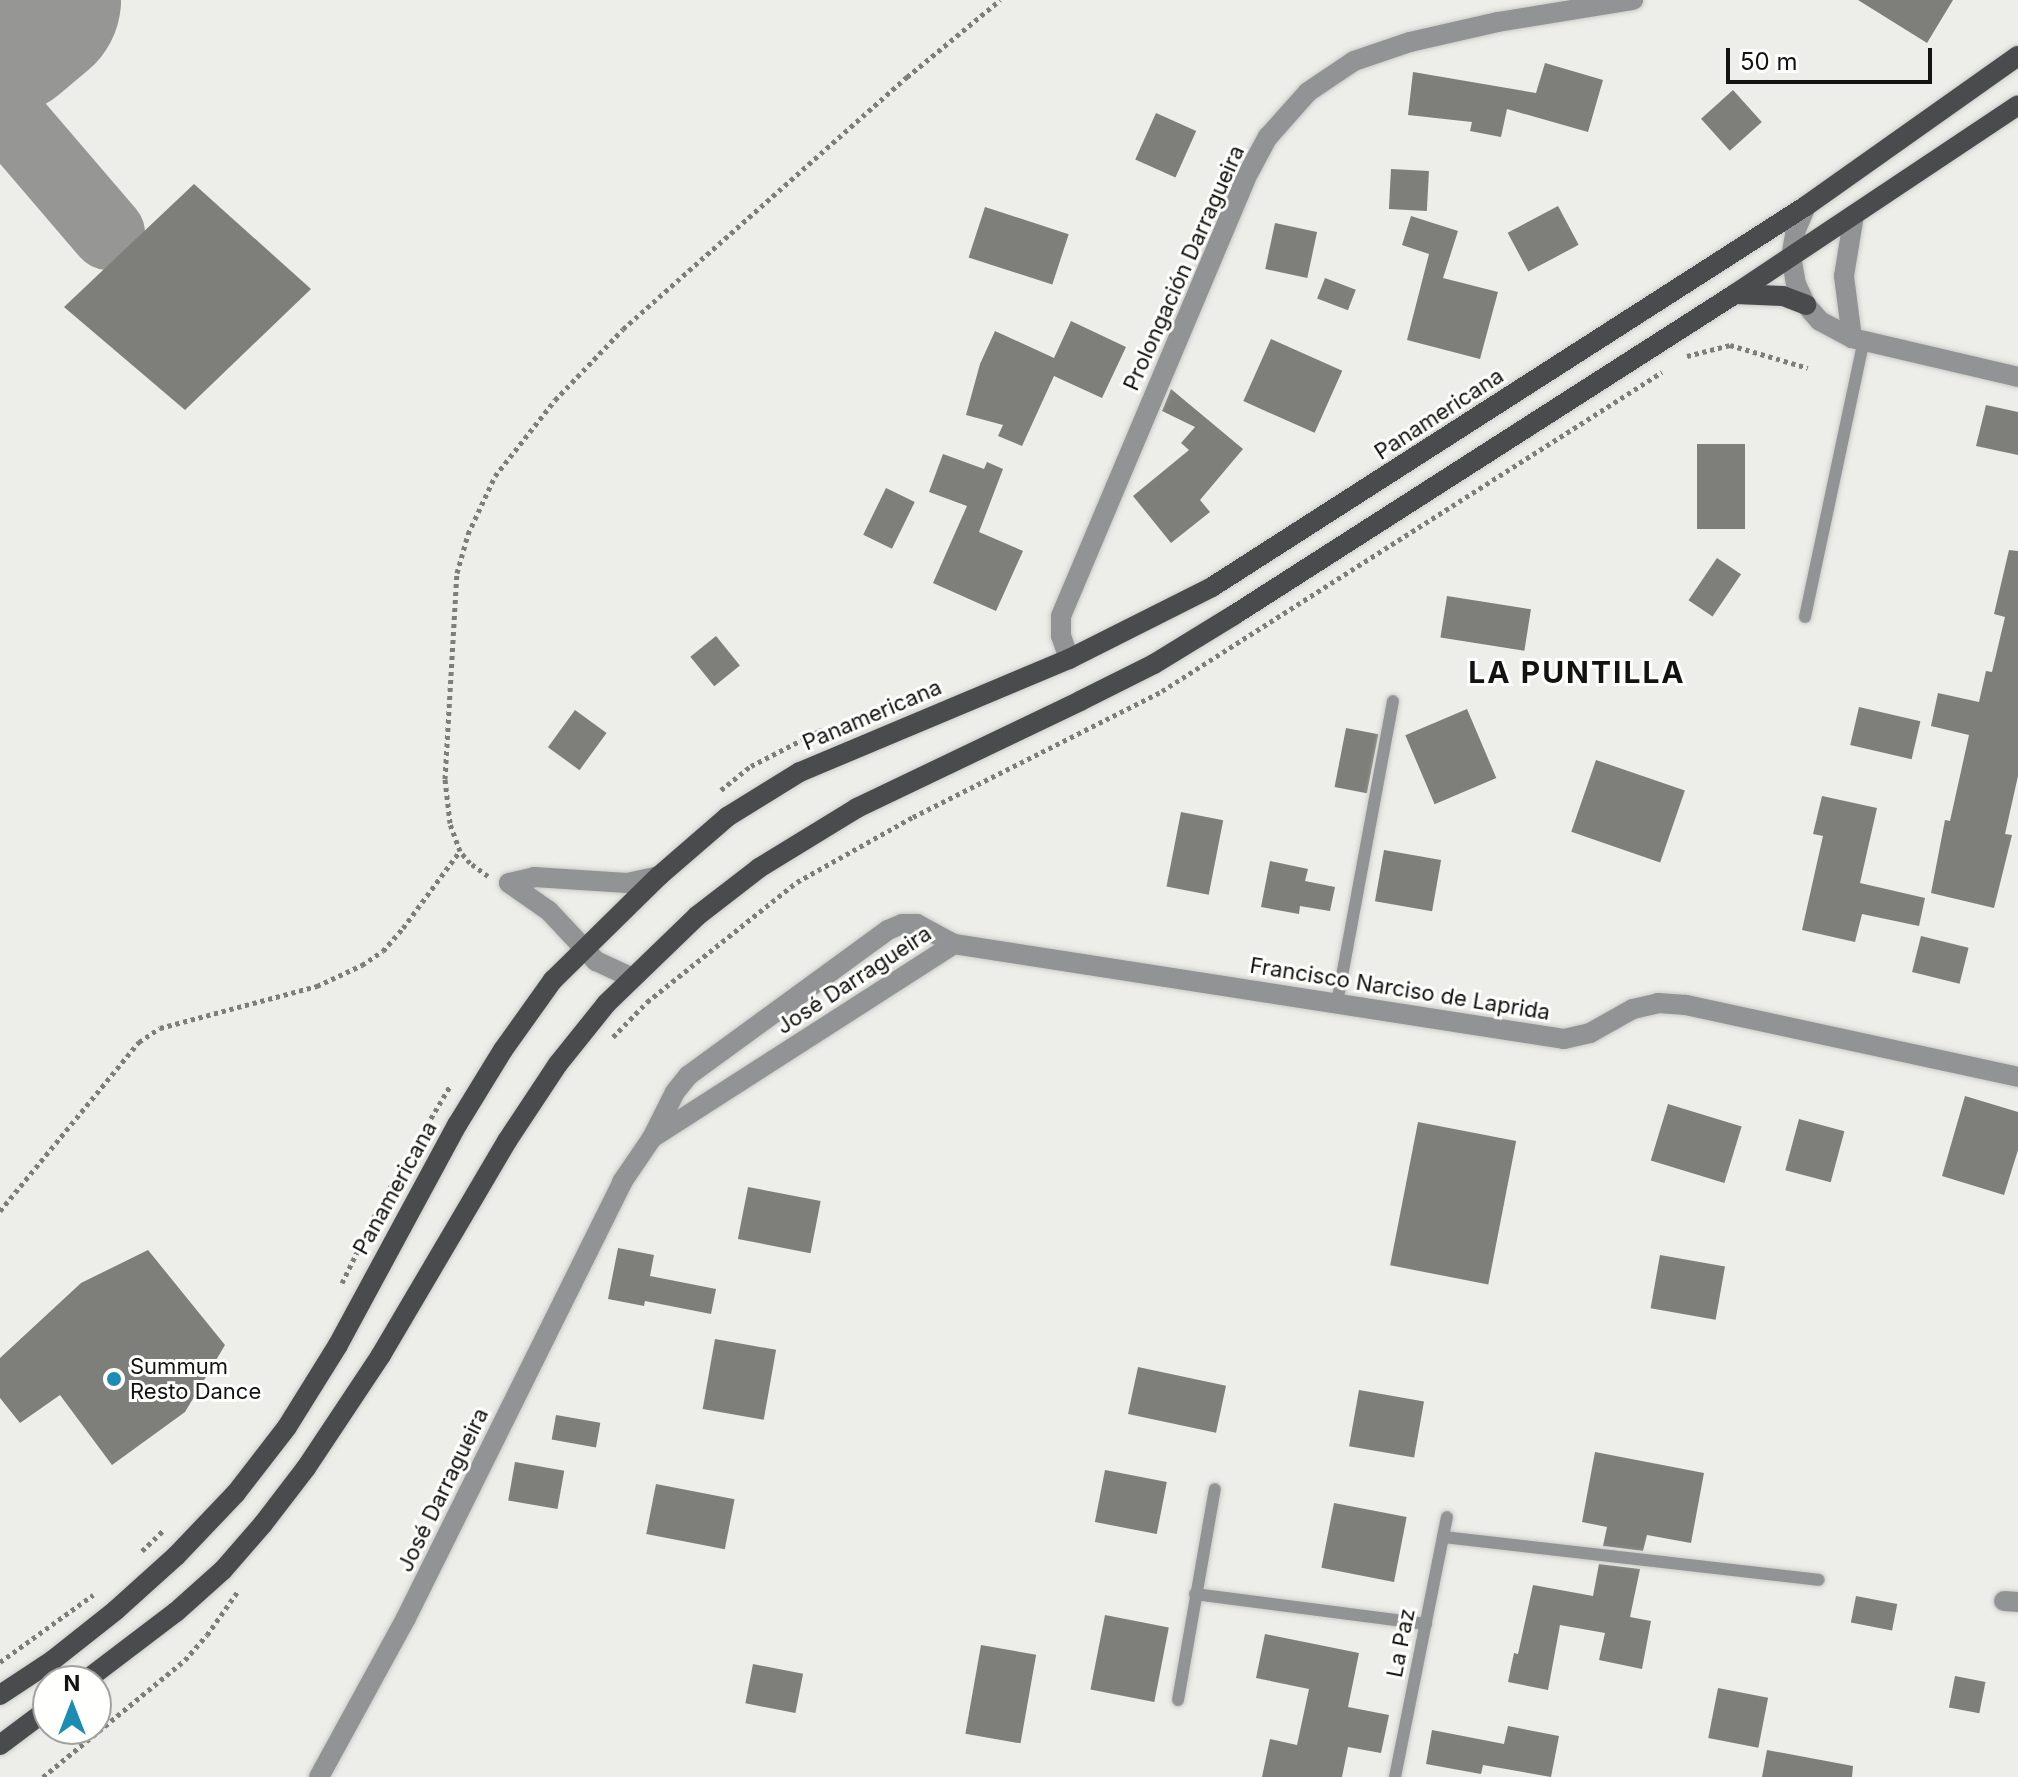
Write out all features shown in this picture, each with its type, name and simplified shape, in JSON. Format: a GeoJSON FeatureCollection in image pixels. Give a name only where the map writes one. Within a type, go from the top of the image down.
{"type":"FeatureCollection","features":[{"type":"Feature","properties":{"kind":"main road","name":"Panamericana"},"geometry":{"type":"LineString","coordinates":[[0,1695],[53,1660],[116,1610],[176,1556],[236,1493],[287,1427],[338,1345],[410,1207],[503,1050],[553,980],[581,949],[727,817],[800,772],[1069,659],[1212,587],[1806,206],[2018,56]]}},
{"type":"Feature","properties":{"kind":"main road"},"geometry":{"type":"LineString","coordinates":[[106,1665],[176,1612],[223,1570],[263,1524],[306,1468],[381,1355],[507,1141],[558,1064],[606,1004],[697,916],[807,836],[857,808],[1154,664],[1355,539],[1735,294],[2018,105]]}},
{"type":"Feature","properties":{"kind":"main road"},"geometry":{"type":"LineString","coordinates":[[1735,294],[1783,296],[1806,305]]}},
{"type":"Feature","properties":{"kind":"main road"},"geometry":{"type":"LineString","coordinates":[[0,1745],[32,1721]]}},
{"type":"Feature","properties":{"kind":"street","name":"Prolongación Darragueira"},"geometry":{"type":"LineString","coordinates":[[1069,659],[1061,636],[1061,616],[1249,172],[1268,137],[1308,92],[1354,61],[1410,42],[1498,22],[1633,0]]}},
{"type":"Feature","properties":{"kind":"street"},"geometry":{"type":"LineString","coordinates":[[1806,206],[1796,229],[1791,256],[1796,284],[1806,305],[1820,321],[1858,339],[2018,377]]}},
{"type":"Feature","properties":{"kind":"street"},"geometry":{"type":"LineString","coordinates":[[1854,215],[1844,276],[1858,339]]}},
{"type":"Feature","properties":{"kind":"street"},"geometry":{"type":"LineString","coordinates":[[509,883],[534,877],[627,883],[659,876]]}},
{"type":"Feature","properties":{"kind":"street"},"geometry":{"type":"LineString","coordinates":[[509,883],[549,911],[581,949],[609,969],[632,978]]}},
{"type":"Feature","properties":{"kind":"street","name":"José Darragueira"},"geometry":{"type":"LineString","coordinates":[[319,1777],[406,1618],[622,1182],[652,1138],[675,1092],[689,1075],[888,930],[917,924],[954,944],[652,1138]]}},
{"type":"Feature","properties":{"kind":"street","name":"Francisco Narciso de Laprida"},"geometry":{"type":"LineString","coordinates":[[954,944],[1564,1039],[1590,1033],[1633,1009],[1658,1003],[1686,1005],[2018,1077]]}},
{"type":"Feature","properties":{"kind":"lane"},"geometry":{"type":"LineString","coordinates":[[1805,617],[1858,339]]}},
{"type":"Feature","properties":{"kind":"lane"},"geometry":{"type":"LineString","coordinates":[[1337,1003],[1393,701]]}},
{"type":"Feature","properties":{"kind":"lane"},"geometry":{"type":"LineString","coordinates":[[1178,1700],[1215,1489]]}},
{"type":"Feature","properties":{"kind":"lane","name":"La Paz"},"geometry":{"type":"LineString","coordinates":[[1395,1777],[1447,1517]]}},
{"type":"Feature","properties":{"kind":"lane"},"geometry":{"type":"LineString","coordinates":[[1443,1537],[1819,1580]]}},
{"type":"Feature","properties":{"kind":"lane"},"geometry":{"type":"LineString","coordinates":[[1195,1594],[1426,1624]]}},
{"type":"Feature","properties":{"kind":"path"},"geometry":{"type":"LineString","coordinates":[[509,883],[484,875],[460,851],[450,823],[445,779],[457,573],[468,534],[495,476],[555,400],[623,329],[907,77],[1000,0]]}},
{"type":"Feature","properties":{"kind":"path"},"geometry":{"type":"LineString","coordinates":[[0,1211],[139,1042],[160,1028],[317,986],[362,965],[383,951],[403,928],[460,851]]}},
{"type":"Feature","properties":{"kind":"building"},"geometry":{"type":"Polygon","coordinates":[[[1858,0],[1953,0],[1927,43],[1858,0]]]}},
{"type":"Feature","properties":{"kind":"building"},"geometry":{"type":"Polygon","coordinates":[[[1545,63],[1603,80],[1588,132],[1507,109],[1501,137],[1470,131],[1472,122],[1408,115],[1413,72],[1536,93],[1545,63]]]}},
{"type":"Feature","properties":{"kind":"building"},"geometry":{"type":"Polygon","coordinates":[[[1733,90],[1762,122],[1730,151],[1701,119],[1733,90]]]}},
{"type":"Feature","properties":{"kind":"building"},"geometry":{"type":"Polygon","coordinates":[[[1156,113],[1196,131],[1175,177],[1135,160],[1156,113]]]}},
{"type":"Feature","properties":{"kind":"building"},"geometry":{"type":"Polygon","coordinates":[[[1391,169],[1429,171],[1427,211],[1389,209],[1391,169]]]}},
{"type":"Feature","properties":{"kind":"building"},"geometry":{"type":"Polygon","coordinates":[[[194,184],[311,289],[185,410],[64,307],[194,184]]]}},
{"type":"Feature","properties":{"kind":"building"},"geometry":{"type":"Polygon","coordinates":[[[1558,206],[1579,245],[1528,272],[1508,233],[1558,206]]]}},
{"type":"Feature","properties":{"kind":"building"},"geometry":{"type":"Polygon","coordinates":[[[985,207],[1069,234],[1052,285],[969,257],[985,207]]]}},
{"type":"Feature","properties":{"kind":"building"},"geometry":{"type":"Polygon","coordinates":[[[1411,216],[1458,231],[1443,278],[1498,292],[1480,359],[1407,340],[1429,254],[1402,245],[1411,216]]]}},
{"type":"Feature","properties":{"kind":"building"},"geometry":{"type":"Polygon","coordinates":[[[1275,223],[1317,232],[1307,278],[1265,269],[1275,223]]]}},
{"type":"Feature","properties":{"kind":"building"},"geometry":{"type":"Polygon","coordinates":[[[1325,278],[1356,290],[1348,310],[1317,299],[1325,278]]]}},
{"type":"Feature","properties":{"kind":"building"},"geometry":{"type":"Polygon","coordinates":[[[1071,321],[1126,347],[1102,398],[1054,376],[1022,446],[998,436],[1003,425],[966,415],[980,364],[995,331],[1054,358],[1071,321]]]}},
{"type":"Feature","properties":{"kind":"building"},"geometry":{"type":"Polygon","coordinates":[[[1271,339],[1342,371],[1315,433],[1243,401],[1271,339]]]}},
{"type":"Feature","properties":{"kind":"building"},"geometry":{"type":"Polygon","coordinates":[[[1171,389],[1243,449],[1200,500],[1210,512],[1171,543],[1133,496],[1189,450],[1181,443],[1195,427],[1162,411],[1171,389]]]}},
{"type":"Feature","properties":{"kind":"building"},"geometry":{"type":"Polygon","coordinates":[[[1986,405],[2018,412],[2018,455],[1976,446],[1986,405]]]}},
{"type":"Feature","properties":{"kind":"building"},"geometry":{"type":"Polygon","coordinates":[[[1697,444],[1745,444],[1745,529],[1697,529],[1697,444]]]}},
{"type":"Feature","properties":{"kind":"building"},"geometry":{"type":"Polygon","coordinates":[[[943,454],[984,469],[987,462],[1003,469],[979,532],[1023,551],[996,611],[933,583],[967,506],[929,492],[943,454]]]}},
{"type":"Feature","properties":{"kind":"building"},"geometry":{"type":"Polygon","coordinates":[[[886,488],[915,502],[892,549],[863,535],[886,488]]]}},
{"type":"Feature","properties":{"kind":"building"},"geometry":{"type":"Polygon","coordinates":[[[2009,550],[2018,551],[2018,776],[2005,834],[2012,835],[1994,908],[1931,893],[1945,820],[1950,821],[1969,735],[1931,726],[1938,693],[1979,702],[1986,671],[1992,672],[2005,617],[1994,614],[2009,550]]]}},
{"type":"Feature","properties":{"kind":"building"},"geometry":{"type":"Polygon","coordinates":[[[1717,558],[1741,574],[1713,616],[1688,600],[1717,558]]]}},
{"type":"Feature","properties":{"kind":"building"},"geometry":{"type":"Polygon","coordinates":[[[1447,596],[1531,609],[1524,651],[1440,637],[1447,596]]]}},
{"type":"Feature","properties":{"kind":"building"},"geometry":{"type":"Polygon","coordinates":[[[716,636],[740,666],[714,686],[690,657],[716,636]]]}},
{"type":"Feature","properties":{"kind":"building"},"geometry":{"type":"Polygon","coordinates":[[[1859,707],[1920,721],[1912,759],[1850,745],[1859,707]]]}},
{"type":"Feature","properties":{"kind":"building"},"geometry":{"type":"Polygon","coordinates":[[[1467,709],[1496,778],[1435,804],[1405,735],[1467,709]]]}},
{"type":"Feature","properties":{"kind":"building"},"geometry":{"type":"Polygon","coordinates":[[[575,710],[607,733],[580,770],[548,747],[575,710]]]}},
{"type":"Feature","properties":{"kind":"building"},"geometry":{"type":"Polygon","coordinates":[[[1346,728],[1378,734],[1367,793],[1335,787],[1346,728]]]}},
{"type":"Feature","properties":{"kind":"building"},"geometry":{"type":"Polygon","coordinates":[[[1596,760],[1685,791],[1660,862],[1571,832],[1596,760]]]}},
{"type":"Feature","properties":{"kind":"building"},"geometry":{"type":"Polygon","coordinates":[[[1822,796],[1877,808],[1860,883],[1925,898],[1919,926],[1862,914],[1855,942],[1802,930],[1823,836],[1813,834],[1822,796]]]}},
{"type":"Feature","properties":{"kind":"building"},"geometry":{"type":"Polygon","coordinates":[[[1181,812],[1223,820],[1209,895],[1166,887],[1181,812]]]}},
{"type":"Feature","properties":{"kind":"building"},"geometry":{"type":"Polygon","coordinates":[[[1384,850],[1441,860],[1432,911],[1375,901],[1384,850]]]}},
{"type":"Feature","properties":{"kind":"building"},"geometry":{"type":"Polygon","coordinates":[[[1270,861],[1308,869],[1305,881],[1335,887],[1330,911],[1300,906],[1299,914],[1261,907],[1270,861]]]}},
{"type":"Feature","properties":{"kind":"building"},"geometry":{"type":"Polygon","coordinates":[[[1921,936],[1969,948],[1960,984],[1912,972],[1921,936]]]}},
{"type":"Feature","properties":{"kind":"building"},"geometry":{"type":"Polygon","coordinates":[[[1965,1096],[2018,1112],[2018,1150],[2004,1195],[1942,1176],[1965,1096]]]}},
{"type":"Feature","properties":{"kind":"building"},"geometry":{"type":"Polygon","coordinates":[[[1668,1104],[1742,1127],[1724,1183],[1651,1160],[1668,1104]]]}},
{"type":"Feature","properties":{"kind":"building"},"geometry":{"type":"Polygon","coordinates":[[[1799,1119],[1844,1131],[1831,1182],[1785,1170],[1799,1119]]]}},
{"type":"Feature","properties":{"kind":"building"},"geometry":{"type":"Polygon","coordinates":[[[1418,1122],[1516,1141],[1488,1284],[1390,1265],[1418,1122]]]}},
{"type":"Feature","properties":{"kind":"building"},"geometry":{"type":"Polygon","coordinates":[[[748,1187],[821,1201],[811,1253],[738,1239],[748,1187]]]}},
{"type":"Feature","properties":{"kind":"building"},"geometry":{"type":"Polygon","coordinates":[[[618,1248],[654,1255],[650,1276],[716,1289],[711,1314],[645,1301],[644,1306],[608,1299],[618,1248]]]}},
{"type":"Feature","properties":{"kind":"building"},"geometry":{"type":"Polygon","coordinates":[[[148,1250],[225,1345],[185,1412],[112,1465],[60,1395],[20,1423],[0,1398],[0,1358],[81,1283],[148,1250]]]}},
{"type":"Feature","properties":{"kind":"building"},"geometry":{"type":"Polygon","coordinates":[[[1660,1255],[1725,1266],[1716,1320],[1651,1308],[1660,1255]]]}},
{"type":"Feature","properties":{"kind":"building"},"geometry":{"type":"Polygon","coordinates":[[[715,1339],[776,1350],[764,1420],[703,1409],[715,1339]]]}},
{"type":"Feature","properties":{"kind":"building"},"geometry":{"type":"Polygon","coordinates":[[[1138,1367],[1226,1386],[1216,1433],[1128,1414],[1138,1367]]]}},
{"type":"Feature","properties":{"kind":"building"},"geometry":{"type":"Polygon","coordinates":[[[1359,1390],[1424,1401],[1414,1458],[1349,1446],[1359,1390]]]}},
{"type":"Feature","properties":{"kind":"building"},"geometry":{"type":"Polygon","coordinates":[[[556,1415],[600,1423],[596,1447],[552,1440],[556,1415]]]}},
{"type":"Feature","properties":{"kind":"building"},"geometry":{"type":"Polygon","coordinates":[[[1595,1452],[1704,1473],[1691,1543],[1647,1535],[1643,1551],[1603,1546],[1607,1527],[1582,1522],[1595,1452]]]}},
{"type":"Feature","properties":{"kind":"building"},"geometry":{"type":"Polygon","coordinates":[[[515,1462],[564,1471],[557,1509],[508,1500],[515,1462]]]}},
{"type":"Feature","properties":{"kind":"building"},"geometry":{"type":"Polygon","coordinates":[[[1105,1470],[1167,1482],[1157,1534],[1095,1522],[1105,1470]]]}},
{"type":"Feature","properties":{"kind":"building"},"geometry":{"type":"Polygon","coordinates":[[[656,1484],[735,1499],[725,1549],[646,1534],[656,1484]]]}},
{"type":"Feature","properties":{"kind":"building"},"geometry":{"type":"Polygon","coordinates":[[[1334,1503],[1407,1517],[1394,1582],[1321,1568],[1334,1503]]]}},
{"type":"Feature","properties":{"kind":"building"},"geometry":{"type":"Polygon","coordinates":[[[1599,1564],[1640,1569],[1630,1617],[1651,1621],[1642,1669],[1599,1660],[1605,1633],[1560,1625],[1548,1690],[1508,1682],[1514,1653],[1518,1654],[1533,1585],[1593,1596],[1599,1564]]]}},
{"type":"Feature","properties":{"kind":"building"},"geometry":{"type":"Polygon","coordinates":[[[1856,1596],[1897,1604],[1892,1631],[1851,1623],[1856,1596]]]}},
{"type":"Feature","properties":{"kind":"building"},"geometry":{"type":"Polygon","coordinates":[[[1105,1615],[1169,1627],[1154,1702],[1090,1690],[1105,1615]]]}},
{"type":"Feature","properties":{"kind":"building"},"geometry":{"type":"Polygon","coordinates":[[[1265,1634],[1359,1653],[1348,1707],[1389,1715],[1381,1753],[1348,1747],[1342,1777],[1262,1777],[1270,1739],[1297,1745],[1309,1689],[1256,1678],[1265,1634]]]}},
{"type":"Feature","properties":{"kind":"building"},"geometry":{"type":"Polygon","coordinates":[[[981,1645],[1036,1655],[1021,1743],[965,1734],[981,1645]]]}},
{"type":"Feature","properties":{"kind":"building"},"geometry":{"type":"Polygon","coordinates":[[[753,1664],[803,1674],[795,1713],[745,1703],[753,1664]]]}},
{"type":"Feature","properties":{"kind":"building"},"geometry":{"type":"Polygon","coordinates":[[[1955,1676],[1985,1682],[1979,1713],[1949,1707],[1955,1676]]]}},
{"type":"Feature","properties":{"kind":"building"},"geometry":{"type":"Polygon","coordinates":[[[1718,1688],[1768,1698],[1758,1748],[1708,1738],[1718,1688]]]}},
{"type":"Feature","properties":{"kind":"building"},"geometry":{"type":"Polygon","coordinates":[[[1508,1726],[1559,1736],[1551,1777],[1483,1765],[1481,1774],[1426,1764],[1432,1730],[1504,1744],[1508,1726]]]}},
{"type":"Feature","properties":{"kind":"building"},"geometry":{"type":"Polygon","coordinates":[[[1767,1750],[1853,1766],[1852,1777],[1762,1777],[1767,1750]]]}},
{"type":"Feature","properties":{"kind":"taxiway"},"geometry":{"type":"LineString","coordinates":[[0,26],[2,22]]}},
{"type":"Feature","properties":{"kind":"taxiway"},"geometry":{"type":"LineString","coordinates":[[0,107],[108,233]]}},
{"type":"Feature","properties":{"kind":"runway"},"geometry":{"type":"LineString","coordinates":[[0,24],[29,0]]}},
{"type":"Feature","properties":{"kind":"place","name":"Summum Resto Dance"},"geometry":{"type":"Point","coordinates":[114,1379]}},
{"type":"Feature","properties":{"kind":"district","name":"LA PUNTILLA"},"geometry":{"type":"Point","coordinates":[1577,672]}}]}
